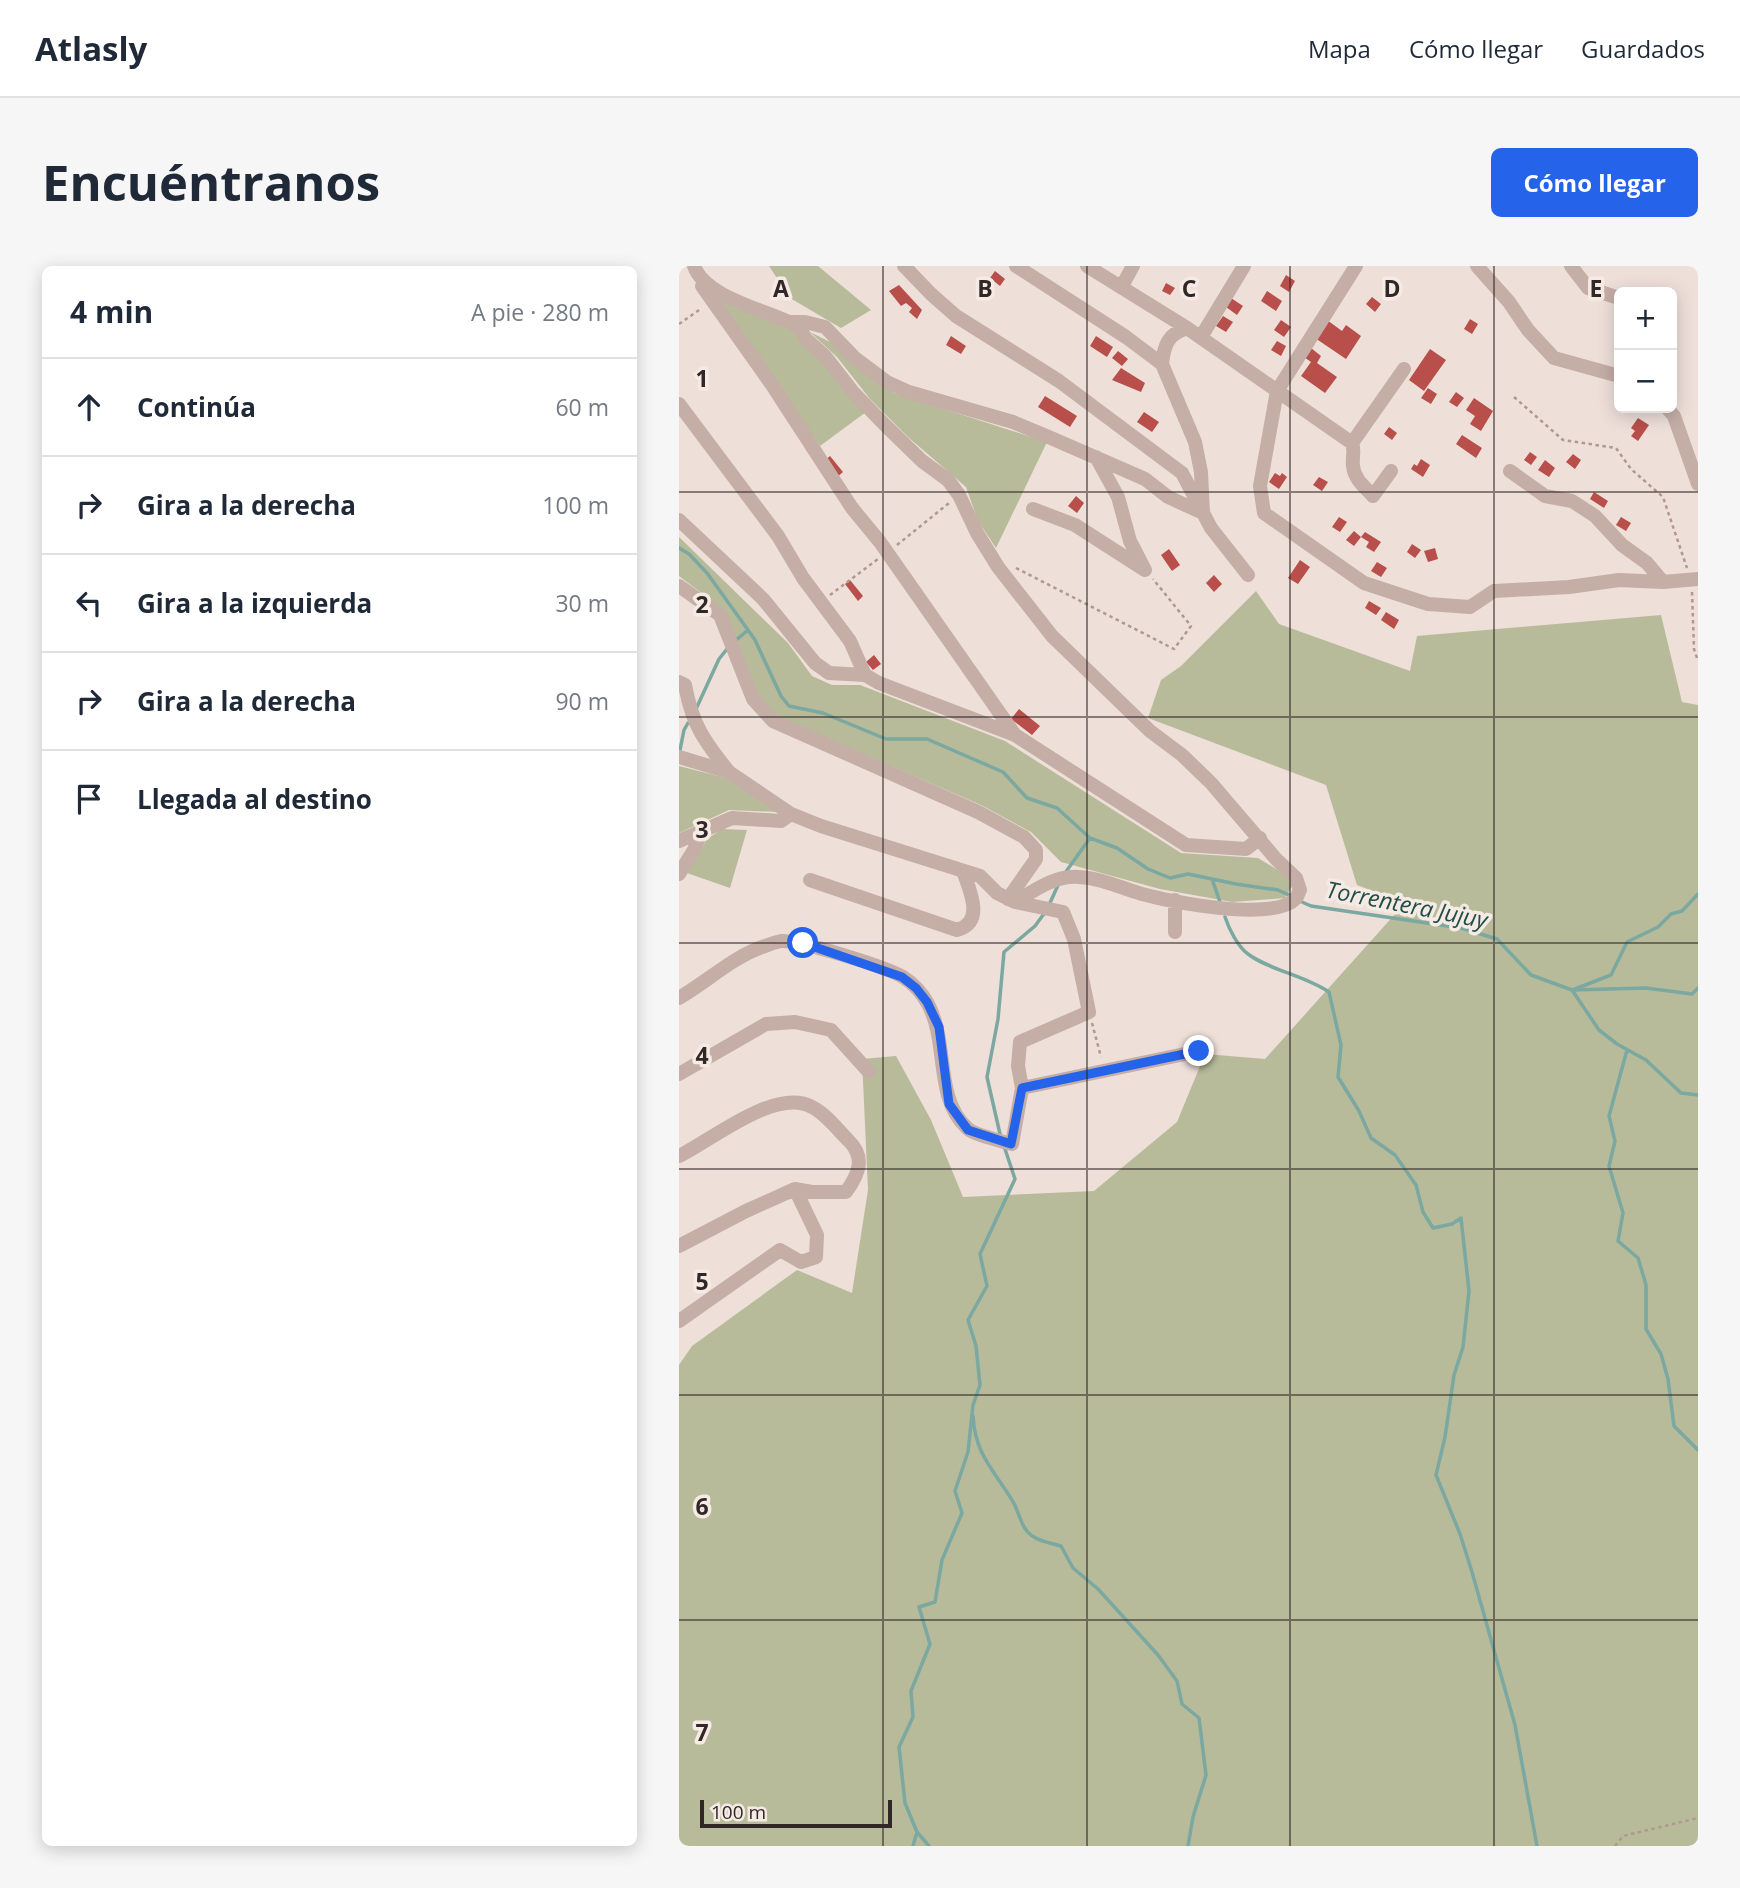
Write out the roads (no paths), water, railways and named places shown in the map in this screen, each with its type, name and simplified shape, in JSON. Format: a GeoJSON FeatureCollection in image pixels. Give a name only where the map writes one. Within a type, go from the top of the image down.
{"type":"FeatureCollection","features":[{"type":"Feature","properties":{"kind":"street"},"geometry":{"type":"LineString","coordinates":[[904,266],[930,294],[956,316],[1069,388],[1182,473],[1211,528],[1248,575]]}},
{"type":"Feature","properties":{"kind":"street"},"geometry":{"type":"LineString","coordinates":[[1016,266],[1126,337],[1162,364]]}},
{"type":"Feature","properties":{"kind":"street"},"geometry":{"type":"LineString","coordinates":[[1087,266],[1201,337],[1352,443],[1355,451],[1355,477],[1373,496],[1391,471]]}},
{"type":"Feature","properties":{"kind":"street"},"geometry":{"type":"LineString","coordinates":[[1122,286],[1133,266]]}},
{"type":"Feature","properties":{"kind":"street"},"geometry":{"type":"LineString","coordinates":[[1201,337],[1244,266]]}},
{"type":"Feature","properties":{"kind":"street"},"geometry":{"type":"LineString","coordinates":[[1356,266],[1277,391],[1261,486],[1264,513],[1364,583],[1428,604],[1470,607],[1494,591],[1547,589],[1619,580],[1695,580]]}},
{"type":"Feature","properties":{"kind":"street"},"geometry":{"type":"LineString","coordinates":[[1477,266],[1509,302],[1528,330],[1555,358],[1614,375]]}},
{"type":"Feature","properties":{"kind":"street"},"geometry":{"type":"LineString","coordinates":[[1571,266],[1588,288],[1614,296]]}},
{"type":"Feature","properties":{"kind":"street"},"geometry":{"type":"LineString","coordinates":[[695,269],[703,290],[772,385],[852,508],[880,541],[1016,735]]}},
{"type":"Feature","properties":{"kind":"street"},"geometry":{"type":"LineString","coordinates":[[695,269],[712,290],[799,327],[806,339],[825,356],[853,392],[922,461],[948,481],[959,495],[977,533],[998,567],[1052,636],[1150,731],[1182,755],[1260,838],[1276,859],[1296,877],[1300,890],[1295,900],[1281,906],[1224,910],[1079,877],[1062,878],[1012,900]]}},
{"type":"Feature","properties":{"kind":"street"},"geometry":{"type":"LineString","coordinates":[[791,322],[825,327],[869,370],[887,383],[1013,422],[1145,479],[1168,497],[1203,513]]}},
{"type":"Feature","properties":{"kind":"street"},"geometry":{"type":"LineString","coordinates":[[1187,328],[1176,331],[1169,338],[1163,349],[1162,364],[1195,442],[1201,472],[1203,513]]}},
{"type":"Feature","properties":{"kind":"street"},"geometry":{"type":"LineString","coordinates":[[1352,443],[1404,369]]}},
{"type":"Feature","properties":{"kind":"street"},"geometry":{"type":"LineString","coordinates":[[679,404],[778,536],[803,578],[850,641],[865,675]]}},
{"type":"Feature","properties":{"kind":"street"},"geometry":{"type":"LineString","coordinates":[[1671,413],[1698,484]]}},
{"type":"Feature","properties":{"kind":"street"},"geometry":{"type":"LineString","coordinates":[[1033,509],[1075,525],[1145,570],[1130,541],[1118,497],[1096,457]]}},
{"type":"Feature","properties":{"kind":"street"},"geometry":{"type":"LineString","coordinates":[[1510,471],[1545,496],[1572,501],[1595,516],[1622,545],[1647,563],[1663,582]]}},
{"type":"Feature","properties":{"kind":"street"},"geometry":{"type":"LineString","coordinates":[[679,520],[763,599],[815,663],[829,673],[865,675],[879,683],[1016,735],[1186,845],[1246,849],[1260,838]]}},
{"type":"Feature","properties":{"kind":"street"},"geometry":{"type":"LineString","coordinates":[[679,586],[720,615],[753,699],[773,722],[978,812],[1024,837],[1036,850],[1036,859],[1012,900]]}},
{"type":"Feature","properties":{"kind":"street"},"geometry":{"type":"LineString","coordinates":[[679,682],[685,685],[689,709],[703,739],[729,772]]}},
{"type":"Feature","properties":{"kind":"street"},"geometry":{"type":"LineString","coordinates":[[679,757],[729,772],[791,814],[980,876],[997,893],[1012,900],[1063,912],[1074,939],[1089,1012],[1020,1042],[1018,1066],[1022,1088],[1011,1144],[968,1130],[949,1104],[939,1027],[927,1002],[902,977],[803,943],[780,941],[763,946],[737,960],[679,998]]}},
{"type":"Feature","properties":{"kind":"street"},"geometry":{"type":"LineString","coordinates":[[679,841],[731,818],[781,821],[791,814]]}},
{"type":"Feature","properties":{"kind":"street"},"geometry":{"type":"LineString","coordinates":[[679,874],[694,850],[702,830]]}},
{"type":"Feature","properties":{"kind":"street"},"geometry":{"type":"LineString","coordinates":[[810,880],[957,930],[970,922],[974,913],[974,900],[963,870]]}},
{"type":"Feature","properties":{"kind":"street"},"geometry":{"type":"LineString","coordinates":[[1175,900],[1175,932]]}},
{"type":"Feature","properties":{"kind":"street"},"geometry":{"type":"LineString","coordinates":[[679,1073],[766,1024],[795,1022],[831,1030],[869,1072]]}},
{"type":"Feature","properties":{"kind":"street"},"geometry":{"type":"LineString","coordinates":[[1022,1088],[1199,1051]]}},
{"type":"Feature","properties":{"kind":"street"},"geometry":{"type":"LineString","coordinates":[[679,1156],[768,1106],[794,1103],[811,1106],[855,1147],[860,1159],[857,1176],[846,1192],[795,1189],[679,1246]]}},
{"type":"Feature","properties":{"kind":"street"},"geometry":{"type":"LineString","coordinates":[[679,1321],[780,1250],[801,1262],[816,1257],[817,1235],[795,1189]]}},
{"type":"Feature","properties":{"kind":"waterway","name":"Torrentera Jujuy"},"geometry":{"type":"LineString","coordinates":[[679,548],[689,554],[707,573],[755,640],[781,696],[789,706],[823,713],[886,739],[927,739],[1003,772],[1027,798],[1057,808],[1090,838],[1117,848],[1148,869],[1170,878],[1188,874],[1278,890],[1289,895]]}},
{"type":"Feature","properties":{"kind":"waterway"},"geometry":{"type":"LineString","coordinates":[[735,641],[748,630]]}},
{"type":"Feature","properties":{"kind":"waterway"},"geometry":{"type":"LineString","coordinates":[[696,709],[719,659],[727,649]]}},
{"type":"Feature","properties":{"kind":"waterway"},"geometry":{"type":"LineString","coordinates":[[679,755],[688,723]]}},
{"type":"Feature","properties":{"kind":"waterway"},"geometry":{"type":"LineString","coordinates":[[1065,873],[1090,838]]}},
{"type":"Feature","properties":{"kind":"waterway"},"geometry":{"type":"LineString","coordinates":[[1212,879],[1220,902]]}},
{"type":"Feature","properties":{"kind":"waterway"},"geometry":{"type":"LineString","coordinates":[[1049,905],[1059,883]]}},
{"type":"Feature","properties":{"kind":"waterway"},"geometry":{"type":"LineString","coordinates":[[1575,989],[1611,975],[1627,942],[1658,927],[1671,914],[1682,911],[1698,894]]}},
{"type":"Feature","properties":{"kind":"waterway","name":"Torrentera Jujuy"},"geometry":{"type":"LineString","coordinates":[[1302,902],[1311,906],[1461,928],[1497,939],[1531,975],[1572,990],[1646,988],[1692,994],[1698,988]]}},
{"type":"Feature","properties":{"kind":"waterway"},"geometry":{"type":"LineString","coordinates":[[1000,1134],[987,1077],[998,1019],[1004,952],[1035,926],[1046,911]]}},
{"type":"Feature","properties":{"kind":"waterway"},"geometry":{"type":"LineString","coordinates":[[1225,917],[1241,947],[1256,960],[1329,992],[1341,1045],[1338,1077],[1359,1111],[1371,1138],[1395,1155],[1416,1185],[1423,1212],[1433,1228],[1452,1224],[1461,1218],[1469,1291],[1463,1347],[1454,1375],[1445,1437],[1436,1475],[1460,1534],[1515,1725],[1537,1846]]}},
{"type":"Feature","properties":{"kind":"waterway"},"geometry":{"type":"LineString","coordinates":[[1572,990],[1599,1030],[1617,1044],[1646,1060],[1681,1093],[1698,1095]]}},
{"type":"Feature","properties":{"kind":"waterway"},"geometry":{"type":"LineString","coordinates":[[1627,1050],[1609,1116],[1615,1141],[1609,1166],[1623,1213],[1618,1241],[1638,1258],[1646,1285],[1646,1329],[1661,1354],[1668,1379],[1674,1426],[1698,1450]]}},
{"type":"Feature","properties":{"kind":"waterway"},"geometry":{"type":"LineString","coordinates":[[913,1846],[917,1832],[905,1803],[899,1747],[913,1717],[911,1691],[930,1644],[919,1607],[935,1602],[942,1560],[962,1513],[955,1491],[968,1452],[973,1405],[980,1385],[976,1346],[968,1320],[987,1286],[980,1254],[1015,1179],[1005,1149]]}},
{"type":"Feature","properties":{"kind":"waterway"},"geometry":{"type":"LineString","coordinates":[[973,1416],[981,1451],[1015,1505],[1026,1530],[1037,1539],[1061,1546],[1073,1568],[1098,1589],[1158,1655],[1177,1681],[1182,1704],[1199,1718],[1206,1775],[1193,1817],[1188,1846]]}},
{"type":"Feature","properties":{"kind":"waterway"},"geometry":{"type":"LineString","coordinates":[[917,1832],[929,1846]]}}]}
